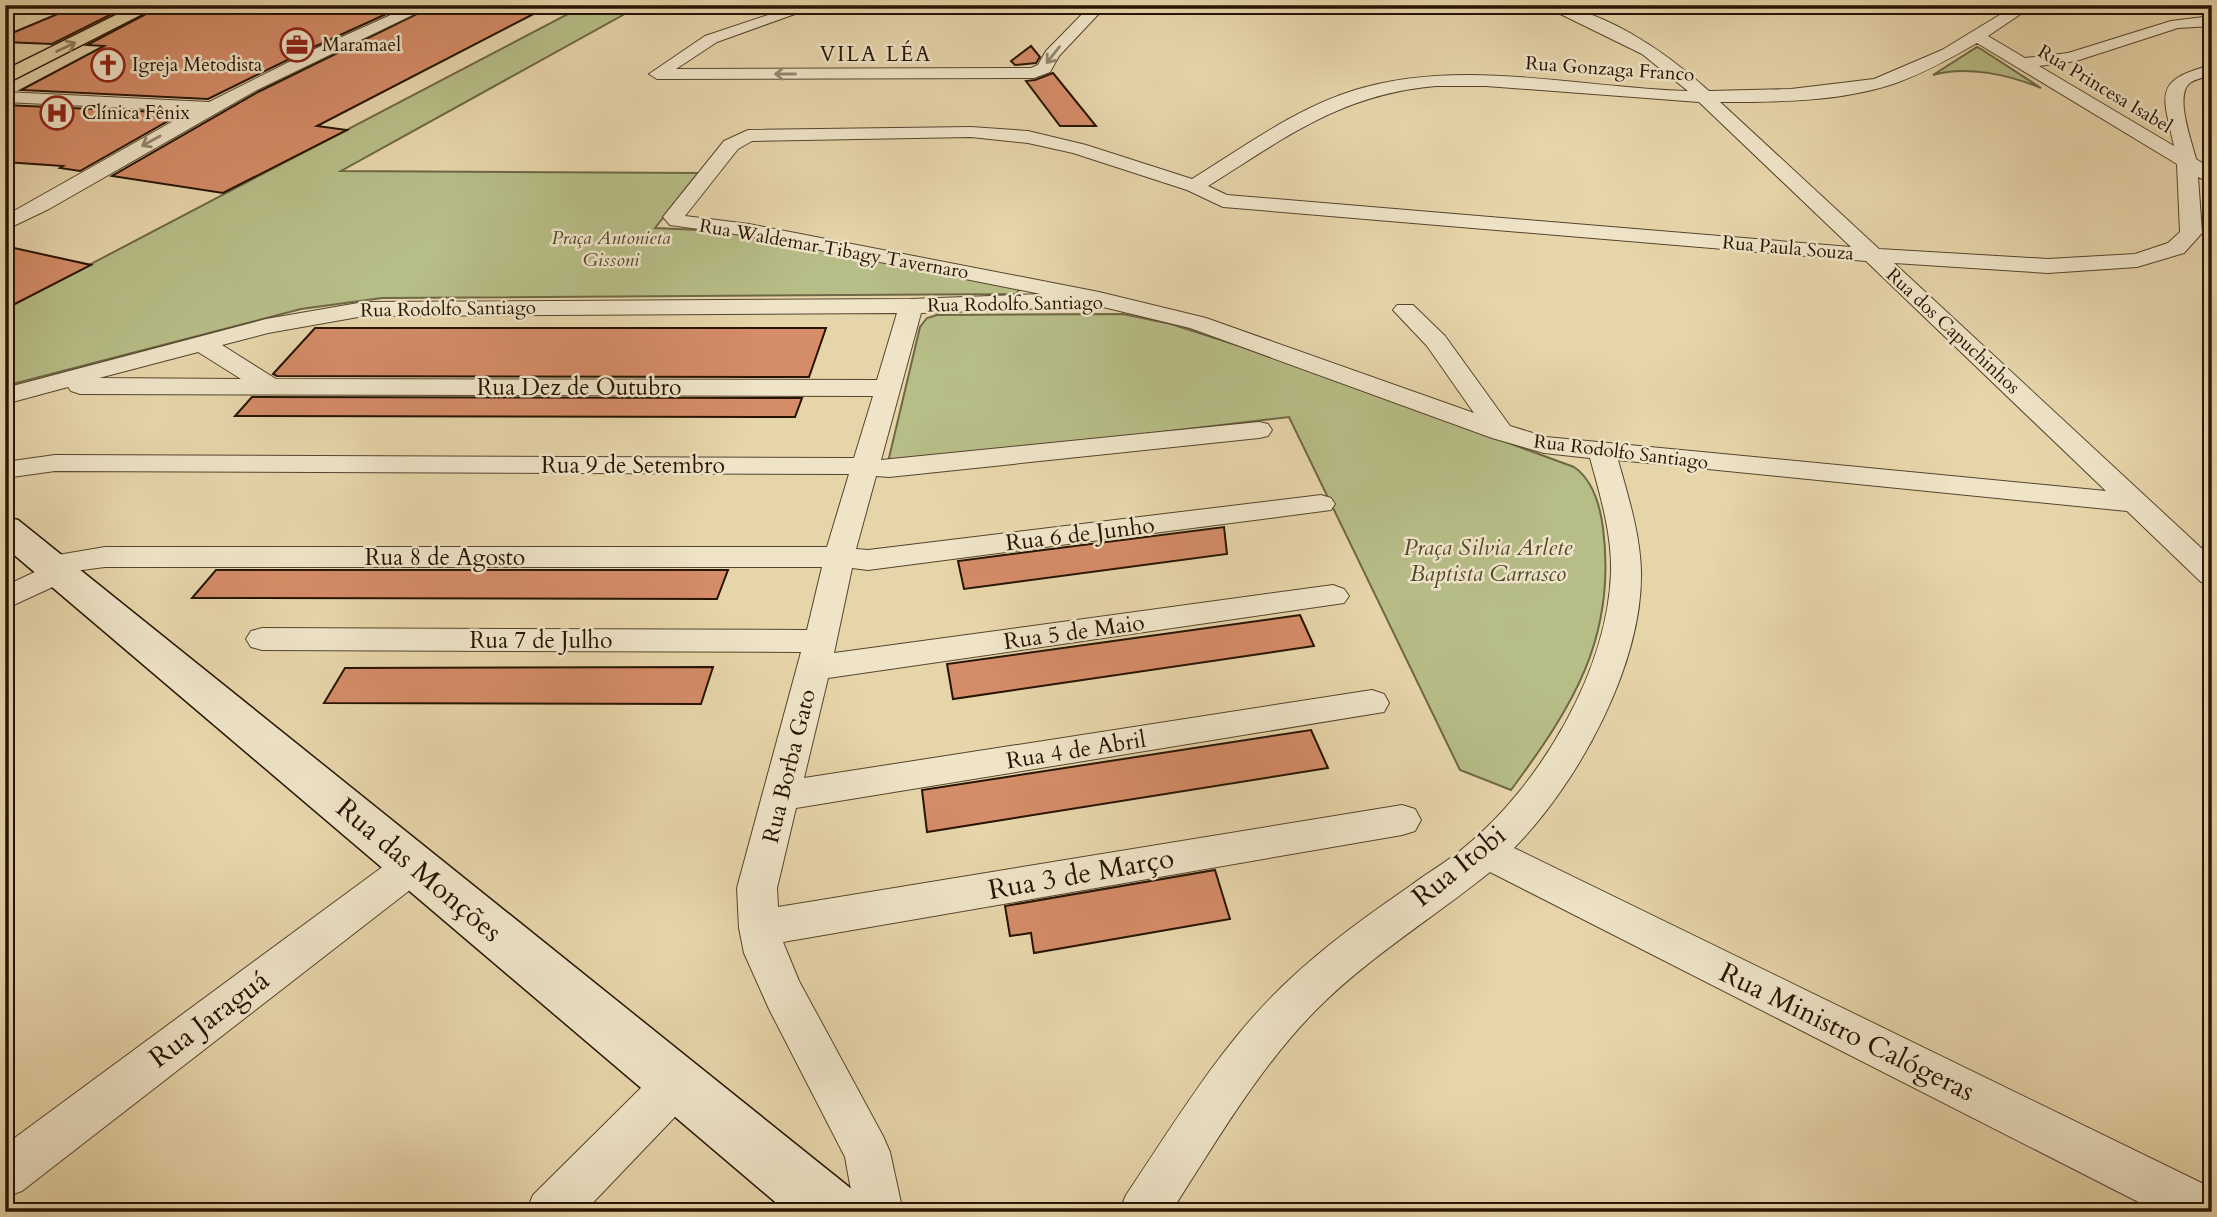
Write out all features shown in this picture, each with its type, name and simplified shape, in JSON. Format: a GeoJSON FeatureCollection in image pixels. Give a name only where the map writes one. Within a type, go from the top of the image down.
{"type":"FeatureCollection","features":[{"type":"Feature","properties":{"kind":"main road"},"geometry":{"type":"LineString","coordinates":[[5,78],[151,5]]}},
{"type":"Feature","properties":{"kind":"street"},"geometry":{"type":"LineString","coordinates":[[5,224],[50,202],[211,107],[316,53],[426,5]]}},
{"type":"Feature","properties":{"kind":"street"},"geometry":{"type":"LineString","coordinates":[[813,5],[712,39],[657,74],[1034,73],[1044,68],[1052,54],[1100,5]]}},
{"type":"Feature","properties":{"kind":"street","name":"Rua dos Capuchinhos"},"geometry":{"type":"LineString","coordinates":[[1549,5],[1613,31],[1656,55],[1706,97],[2212,575]]}},
{"type":"Feature","properties":{"kind":"street","name":"Rua Gonzaga Franco"},"geometry":{"type":"LineString","coordinates":[[1194,186],[1334,104],[1359,94],[1402,84],[1473,80],[1706,97],[1782,95],[1871,85],[1898,77],[1977,36],[2027,5]]}},
{"type":"Feature","properties":{"kind":"street"},"geometry":{"type":"LineString","coordinates":[[2022,63],[2070,58],[2176,24],[2212,21]]}},
{"type":"Feature","properties":{"kind":"street","name":"Rua Princesa Isabel"},"geometry":{"type":"LineString","coordinates":[[1977,36],[2212,177]]}},
{"type":"Feature","properties":{"kind":"street","name":"Rua Paula Souza"},"geometry":{"type":"LineString","coordinates":[[1194,186],[1223,201],[1873,255],[2048,266],[2116,263],[2176,248],[2191,233],[2187,163],[2173,100],[2177,87],[2185,78],[2212,70]]}},
{"type":"Feature","properties":{"kind":"street"},"geometry":{"type":"LineString","coordinates":[[5,97],[211,107]]}},
{"type":"Feature","properties":{"kind":"street","name":"Rua Waldemar Tibagy Tavernaro"},"geometry":{"type":"LineString","coordinates":[[1099,299],[774,235],[677,221],[673,217],[731,145],[742,138],[758,135],[1002,134],[1079,149],[1194,186]]}},
{"type":"Feature","properties":{"kind":"street","name":"Rua Rodolfo Santiago"},"geometry":{"type":"LineString","coordinates":[[5,396],[201,342],[309,317],[364,309],[911,306],[1099,299],[1198,323],[1544,445],[2135,503]]}},
{"type":"Feature","properties":{"kind":"street","name":"Rua Borba Gato"},"geometry":{"type":"LineString","coordinates":[[879,1212],[867,1152],[784,995],[765,953],[759,928],[757,888],[839,557],[911,306]]}},
{"type":"Feature","properties":{"kind":"street"},"geometry":{"type":"LineString","coordinates":[[1405,310],[1436,341],[1501,432]]}},
{"type":"Feature","properties":{"kind":"street"},"geometry":{"type":"LineString","coordinates":[[201,342],[272,387]]}},
{"type":"Feature","properties":{"kind":"street","name":"Rua Dez de Outubro"},"geometry":{"type":"LineString","coordinates":[[42,386],[887,388]]}},
{"type":"Feature","properties":{"kind":"street","name":"Rua 9 de Setembro"},"geometry":{"type":"LineString","coordinates":[[5,470],[55,463],[865,466],[889,469],[1259,429]]}},
{"type":"Feature","properties":{"kind":"street","name":"Rua Itobi"},"geometry":{"type":"LineString","coordinates":[[1143,1212],[1240,1069],[1301,997],[1358,945],[1486,852],[1532,801],[1569,748],[1596,698],[1611,654],[1622,608],[1626,573],[1621,518],[1602,452]]}},
{"type":"Feature","properties":{"kind":"street","name":"Rua 6 de Junho"},"geometry":{"type":"LineString","coordinates":[[839,557],[868,560],[1321,504]]}},
{"type":"Feature","properties":{"kind":"street","name":"Rua das Monções"},"geometry":{"type":"LineString","coordinates":[[5,527],[833,1212]]}},
{"type":"Feature","properties":{"kind":"street","name":"Rua 8 de Agosto"},"geometry":{"type":"LineString","coordinates":[[5,599],[55,569],[105,557],[839,557]]}},
{"type":"Feature","properties":{"kind":"street","name":"Rua 5 de Maio"},"geometry":{"type":"LineString","coordinates":[[817,654],[1334,596]]}},
{"type":"Feature","properties":{"kind":"street","name":"Rua 7 de Julho"},"geometry":{"type":"LineString","coordinates":[[262,639],[817,654]]}},
{"type":"Feature","properties":{"kind":"street","name":"Rua 4 de Abril"},"geometry":{"type":"LineString","coordinates":[[781,796],[1372,704]]}},
{"type":"Feature","properties":{"kind":"street","name":"Rua 3 de Março"},"geometry":{"type":"LineString","coordinates":[[759,928],[1402,820]]}},
{"type":"Feature","properties":{"kind":"street","name":"Rua Ministro Calógeras"},"geometry":{"type":"LineString","coordinates":[[1486,852],[2209,1212]]}},
{"type":"Feature","properties":{"kind":"street","name":"Rua Jaraguá"},"geometry":{"type":"LineString","coordinates":[[5,1174],[414,865]]}},
{"type":"Feature","properties":{"kind":"street"},"geometry":{"type":"LineString","coordinates":[[550,1212],[677,1083]]}},
{"type":"Feature","properties":{"kind":"green space","name":"Praça Antonieta Gissoni"},"geometry":{"type":"Polygon","coordinates":[[[585,5],[641,5],[341,171],[698,173],[655,228],[725,231],[1019,290],[1016,294],[382,298],[301,309],[5,386],[5,309],[585,5]]]}},
{"type":"Feature","properties":{"kind":"green space"},"geometry":{"type":"Polygon","coordinates":[[[1977,47],[2041,88],[2015,79],[1974,71],[1933,75],[1977,47]]]}},
{"type":"Feature","properties":{"kind":"green space","name":"Praça Silvia Arlete Baptista Carrasco"},"geometry":{"type":"Polygon","coordinates":[[[1123,314],[1171,324],[1286,361],[1574,467],[1581,472],[1595,494],[1603,528],[1606,567],[1603,603],[1596,637],[1586,668],[1571,699],[1554,729],[1511,790],[1460,770],[1289,417],[891,464],[888,462],[920,327],[927,318],[937,315],[1123,314]]]}},
{"type":"Feature","properties":{"kind":"building"},"geometry":{"type":"Polygon","coordinates":[[[79,5],[130,5],[52,44],[5,42],[5,36],[79,5]]]}},
{"type":"Feature","properties":{"kind":"building"},"geometry":{"type":"Polygon","coordinates":[[[163,5],[406,5],[208,99],[21,90],[104,46],[87,45],[163,5]]]}},
{"type":"Feature","properties":{"kind":"building"},"geometry":{"type":"Polygon","coordinates":[[[435,5],[551,5],[317,126],[347,130],[223,193],[112,176],[258,92],[435,5]]]}},
{"type":"Feature","properties":{"kind":"building"},"geometry":{"type":"Polygon","coordinates":[[[1031,46],[1040,57],[1036,63],[1015,65],[1011,61],[1031,46]]]}},
{"type":"Feature","properties":{"kind":"building"},"geometry":{"type":"Polygon","coordinates":[[[1053,73],[1096,126],[1060,126],[1026,81],[1053,73]]]}},
{"type":"Feature","properties":{"kind":"building"},"geometry":{"type":"Polygon","coordinates":[[[5,105],[182,113],[80,171],[60,168],[63,166],[5,162],[5,105]]]}},
{"type":"Feature","properties":{"kind":"building"},"geometry":{"type":"Polygon","coordinates":[[[5,246],[91,265],[5,309],[5,246]]]}},
{"type":"Feature","properties":{"kind":"building"},"geometry":{"type":"Polygon","coordinates":[[[315,328],[826,328],[809,377],[273,374],[315,328]]]}},
{"type":"Feature","properties":{"kind":"building"},"geometry":{"type":"Polygon","coordinates":[[[252,397],[802,398],[795,417],[235,416],[252,397]]]}},
{"type":"Feature","properties":{"kind":"building"},"geometry":{"type":"Polygon","coordinates":[[[1224,527],[1227,554],[964,589],[958,561],[1224,527]]]}},
{"type":"Feature","properties":{"kind":"building"},"geometry":{"type":"Polygon","coordinates":[[[216,570],[728,570],[717,599],[192,598],[216,570]]]}},
{"type":"Feature","properties":{"kind":"building"},"geometry":{"type":"Polygon","coordinates":[[[1300,615],[1314,646],[953,699],[947,664],[1300,615]]]}},
{"type":"Feature","properties":{"kind":"building"},"geometry":{"type":"Polygon","coordinates":[[[713,667],[701,704],[324,703],[345,668],[713,667]]]}},
{"type":"Feature","properties":{"kind":"building"},"geometry":{"type":"Polygon","coordinates":[[[1311,730],[1328,768],[927,832],[922,790],[1311,730]]]}},
{"type":"Feature","properties":{"kind":"building"},"geometry":{"type":"Polygon","coordinates":[[[1215,870],[1230,919],[1034,953],[1031,933],[1010,936],[1005,906],[1215,870]]]}},
{"type":"Feature","properties":{"kind":"place","name":"Maramael"},"geometry":{"type":"Point","coordinates":[297,45]}},
{"type":"Feature","properties":{"kind":"place","name":"Igreja Metodista"},"geometry":{"type":"Point","coordinates":[108,65]}},
{"type":"Feature","properties":{"kind":"place","name":"Clínica Fênix"},"geometry":{"type":"Point","coordinates":[57,113]}},
{"type":"Feature","properties":{"kind":"district","name":"VILA LÉA"},"geometry":{"type":"Point","coordinates":[876,54]}}]}
